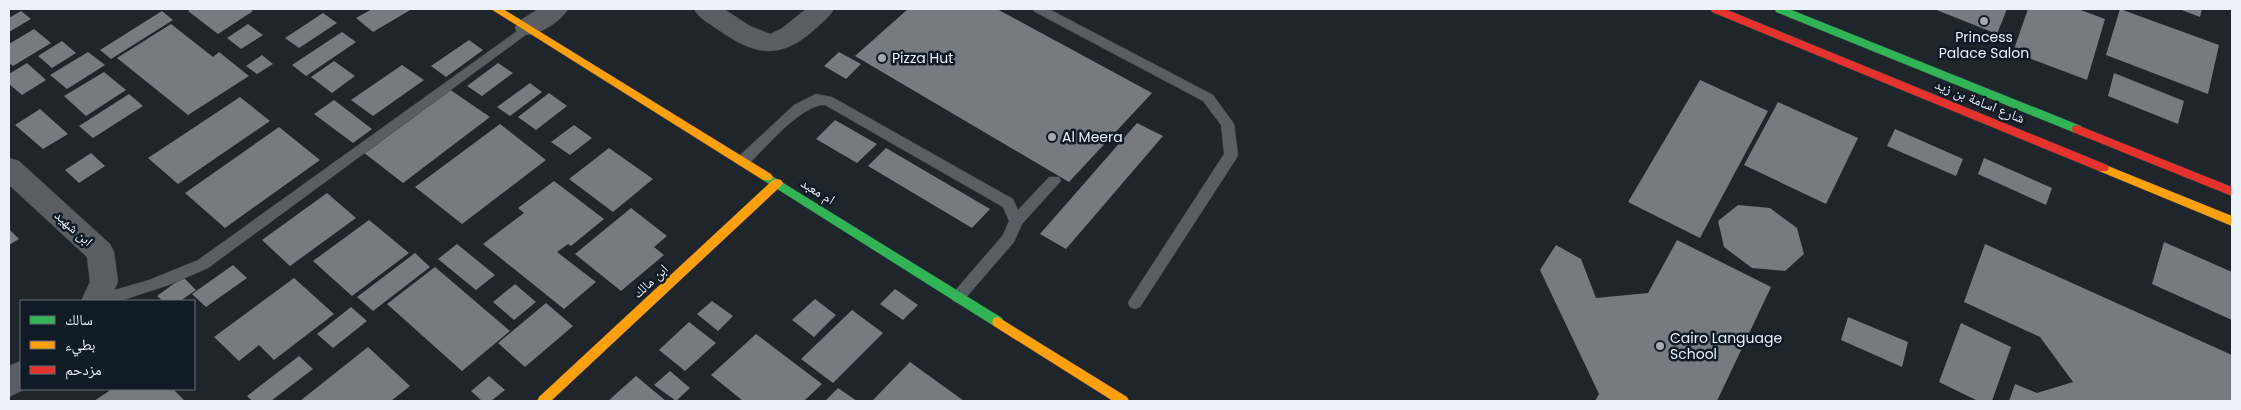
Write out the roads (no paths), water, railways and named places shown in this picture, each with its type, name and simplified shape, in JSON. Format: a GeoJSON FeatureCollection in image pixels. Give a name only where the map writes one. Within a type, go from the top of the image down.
{"type":"FeatureCollection","features":[{"type":"Feature","properties":{"kind":"street","name":"ام معبد"},"geometry":{"type":"LineString","coordinates":[[496,9],[778,183],[1123,401]]}},
{"type":"Feature","properties":{"kind":"street"},"geometry":{"type":"LineString","coordinates":[[527,28],[556,9]]}},
{"type":"Feature","properties":{"kind":"street"},"geometry":{"type":"LineString","coordinates":[[706,9],[753,39],[769,44],[789,36],[822,9]]}},
{"type":"Feature","properties":{"kind":"street","name":"شارع اسامة بن زيد"},"geometry":{"type":"LineString","coordinates":[[1716,9],[2232,221]]}},
{"type":"Feature","properties":{"kind":"street","name":"شارع اسامة بن زيد"},"geometry":{"type":"LineString","coordinates":[[1780,9],[2232,192]]}},
{"type":"Feature","properties":{"kind":"street","name":"ابن شهيد"},"geometry":{"type":"LineString","coordinates":[[9,169],[100,252],[104,282],[95,300]]}},
{"type":"Feature","properties":{"kind":"street","name":"ابن مالك"},"geometry":{"type":"LineString","coordinates":[[543,401],[778,183]]}},
{"type":"Feature","properties":{"kind":"street"},"geometry":{"type":"LineString","coordinates":[[9,383],[20,375]]}},
{"type":"Feature","properties":{"kind":"lane"},"geometry":{"type":"LineString","coordinates":[[1039,9],[1208,98],[1227,124],[1231,155],[1135,303]]}},
{"type":"Feature","properties":{"kind":"lane"},"geometry":{"type":"LineString","coordinates":[[100,300],[133,293],[203,264],[527,28]]}},
{"type":"Feature","properties":{"kind":"lane"},"geometry":{"type":"LineString","coordinates":[[742,161],[799,108],[816,99],[828,100],[1008,203],[1016,220]]}},
{"type":"Feature","properties":{"kind":"lane"},"geometry":{"type":"LineString","coordinates":[[958,297],[1004,244],[1016,220],[1054,182]]}},
{"type":"Feature","properties":{"kind":"place","name":"Princess Palace Salon"},"geometry":{"type":"Point","coordinates":[1984,21]}},
{"type":"Feature","properties":{"kind":"place","name":"Pizza Hut"},"geometry":{"type":"Point","coordinates":[882,58]}},
{"type":"Feature","properties":{"kind":"place","name":"Al Meera"},"geometry":{"type":"Point","coordinates":[1052,137]}},
{"type":"Feature","properties":{"kind":"place","name":"Cairo Language School"},"geometry":{"type":"Point","coordinates":[1660,346]}}]}
